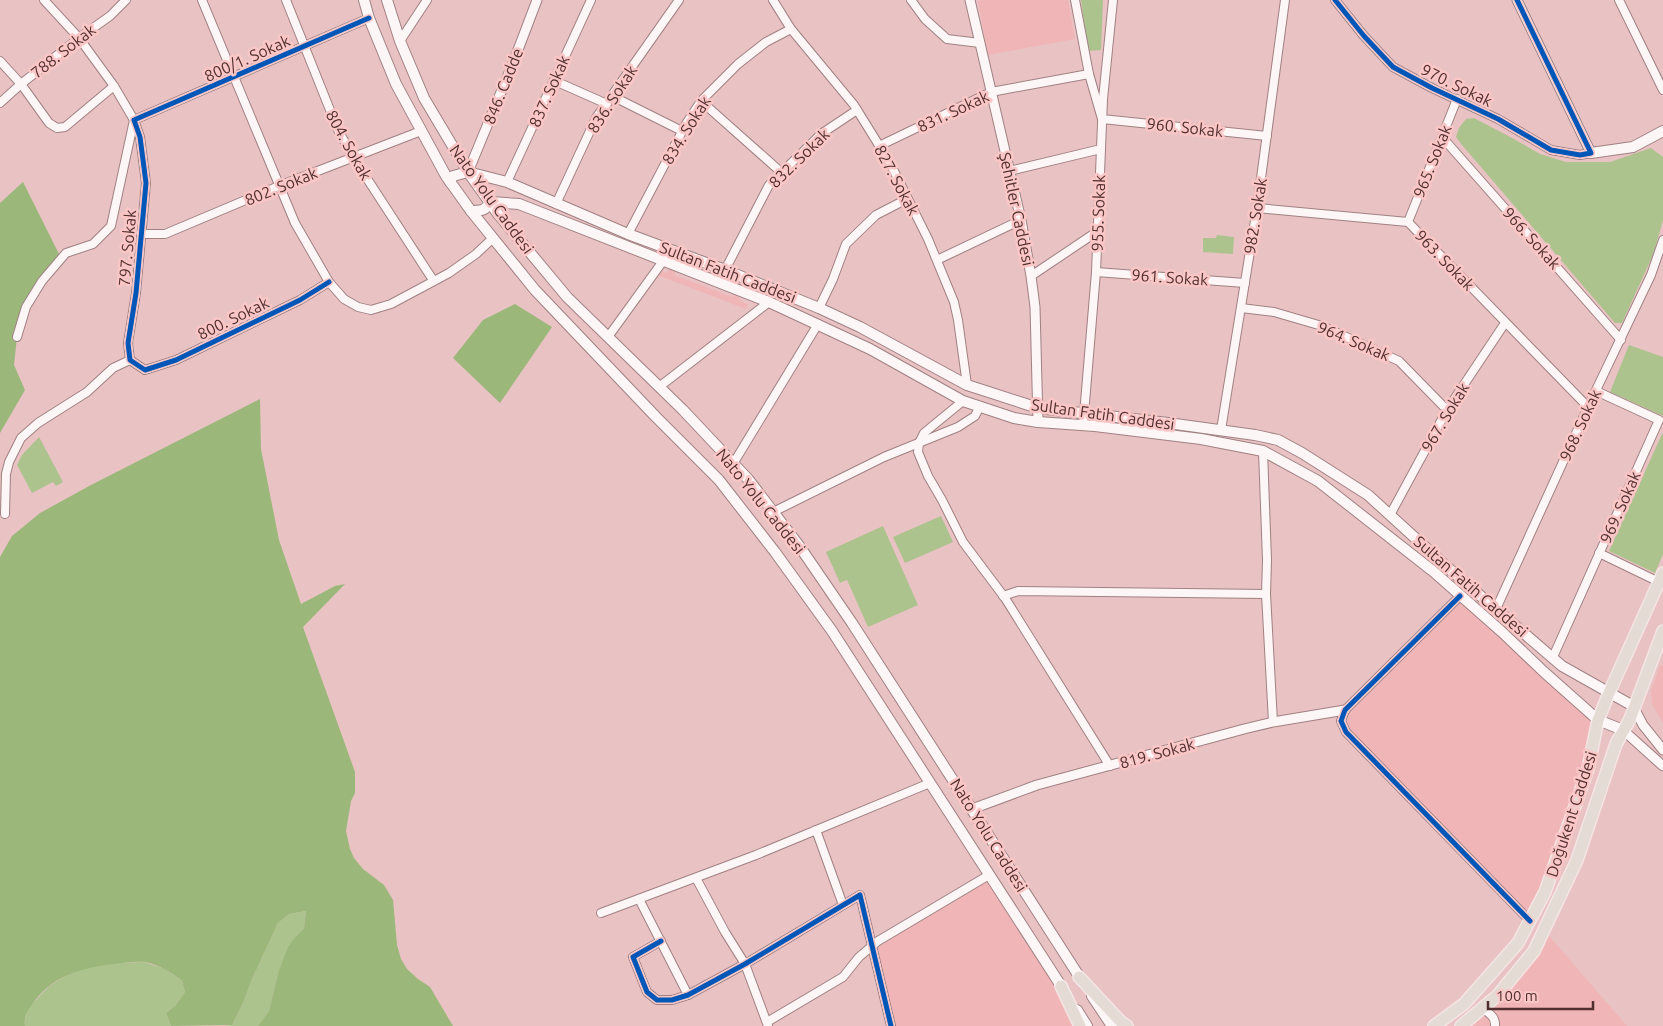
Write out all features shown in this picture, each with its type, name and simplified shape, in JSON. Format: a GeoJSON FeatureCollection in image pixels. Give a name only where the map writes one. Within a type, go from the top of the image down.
{"type":"FeatureCollection","features":[{"type":"Feature","properties":{"kind":"main road","name":"Nato Yolu Caddesi"},"geometry":{"type":"LineString","coordinates":[[364,0],[369,18],[396,84],[450,182],[535,290],[719,480],[775,552],[832,631],[1087,1026]]}},
{"type":"Feature","properties":{"kind":"main road","name":"Nato Yolu Caddesi"},"geometry":{"type":"LineString","coordinates":[[387,0],[400,41],[424,98],[468,172],[567,297],[659,387],[748,479],[800,547],[852,623],[1112,1026]]}},
{"type":"Feature","properties":{"kind":"main road","name":"970. Sokak"},"geometry":{"type":"LineString","coordinates":[[1590,153],[1633,147],[1663,131]]}},
{"type":"Feature","properties":{"kind":"main road"},"geometry":{"type":"LineString","coordinates":[[450,182],[453,176],[468,172]]}},
{"type":"Feature","properties":{"kind":"main road","name":"Sultan Fatih Caddesi"},"geometry":{"type":"LineString","coordinates":[[468,172],[507,182],[628,234],[819,308],[860,327],[967,386],[1038,408],[1221,430],[1278,440],[1302,452],[1368,495],[1562,666],[1633,706]]}},
{"type":"Feature","properties":{"kind":"main road","name":"Sultan Fatih Caddesi"},"geometry":{"type":"LineString","coordinates":[[471,211],[480,211],[488,208],[490,202],[519,204],[769,302],[877,353],[964,401],[1014,418],[1201,440],[1263,451],[1318,481],[1434,572],[1598,720],[1623,730]]}},
{"type":"Feature","properties":{"kind":"main road","name":"Doğukent Caddesi"},"geometry":{"type":"LineString","coordinates":[[1434,1026],[1464,1004],[1518,943],[1545,892],[1588,770],[1598,720],[1661,577]]}},
{"type":"Feature","properties":{"kind":"main road","name":"Doğukent Caddesi"},"geometry":{"type":"LineString","coordinates":[[1464,1025],[1498,995],[1534,951],[1577,860],[1616,744],[1630,719],[1633,706],[1663,631]]}},
{"type":"Feature","properties":{"kind":"main road"},"geometry":{"type":"LineString","coordinates":[[1079,977],[1127,1026]]}},
{"type":"Feature","properties":{"kind":"main road"},"geometry":{"type":"LineString","coordinates":[[1061,986],[1080,1026]]}},
{"type":"Feature","properties":{"kind":"street","name":"797. Sokak"},"geometry":{"type":"LineString","coordinates":[[44,0],[79,38],[114,86],[134,120],[140,138],[146,183],[133,319],[128,343],[130,360]]}},
{"type":"Feature","properties":{"kind":"street","name":"788. Sokak"},"geometry":{"type":"LineString","coordinates":[[0,103],[79,38],[110,16],[126,0]]}},
{"type":"Feature","properties":{"kind":"street"},"geometry":{"type":"LineString","coordinates":[[202,0],[295,223],[329,282],[344,299],[358,307],[371,310],[391,304],[449,273],[476,254],[493,238]]}},
{"type":"Feature","properties":{"kind":"street","name":"804. Sokak"},"geometry":{"type":"LineString","coordinates":[[286,0],[338,130],[353,157],[433,280]]}},
{"type":"Feature","properties":{"kind":"street"},"geometry":{"type":"LineString","coordinates":[[400,41],[427,0]]}},
{"type":"Feature","properties":{"kind":"street","name":"837. Sokak"},"geometry":{"type":"LineString","coordinates":[[507,182],[591,0]]}},
{"type":"Feature","properties":{"kind":"street","name":"836. Sokak"},"geometry":{"type":"LineString","coordinates":[[556,204],[596,118],[679,0]]}},
{"type":"Feature","properties":{"kind":"street","name":"827. Sokak"},"geometry":{"type":"LineString","coordinates":[[773,0],[792,28],[857,110],[890,163],[928,239],[954,302],[967,386]]}},
{"type":"Feature","properties":{"kind":"street"},"geometry":{"type":"LineString","coordinates":[[911,0],[925,19],[947,39],[980,43]]}},
{"type":"Feature","properties":{"kind":"street","name":"Şehitler Caddesi"},"geometry":{"type":"LineString","coordinates":[[970,0],[1021,220],[1031,276],[1035,307],[1038,422]]}},
{"type":"Feature","properties":{"kind":"street"},"geometry":{"type":"LineString","coordinates":[[1075,0],[1089,74],[1102,119]]}},
{"type":"Feature","properties":{"kind":"street","name":"955. Sokak"},"geometry":{"type":"LineString","coordinates":[[1083,426],[1096,272],[1102,119],[1113,0]]}},
{"type":"Feature","properties":{"kind":"street","name":"982. Sokak"},"geometry":{"type":"LineString","coordinates":[[1221,430],[1257,208],[1285,0]]}},
{"type":"Feature","properties":{"kind":"street","name":"970. Sokak"},"geometry":{"type":"LineString","coordinates":[[1335,0],[1364,36],[1393,67],[1498,119],[1551,150],[1580,155],[1590,153]]}},
{"type":"Feature","properties":{"kind":"street"},"geometry":{"type":"LineString","coordinates":[[1517,0],[1590,153]]}},
{"type":"Feature","properties":{"kind":"street"},"geometry":{"type":"LineString","coordinates":[[1619,0],[1662,84]]}},
{"type":"Feature","properties":{"kind":"street","name":"846. Cadde"},"geometry":{"type":"LineString","coordinates":[[468,172],[533,1]]}},
{"type":"Feature","properties":{"kind":"street","name":"800/1. Sokak"},"geometry":{"type":"LineString","coordinates":[[134,120],[235,78],[369,18]]}},
{"type":"Feature","properties":{"kind":"street","name":"834. Sokak"},"geometry":{"type":"LineString","coordinates":[[628,234],[682,131],[701,101],[738,64],[766,42],[792,28]]}},
{"type":"Feature","properties":{"kind":"street"},"geometry":{"type":"LineString","coordinates":[[0,61],[21,84],[49,123],[54,127],[65,127],[114,86]]}},
{"type":"Feature","properties":{"kind":"street","name":"831. Sokak"},"geometry":{"type":"LineString","coordinates":[[879,146],[991,92],[1089,74]]}},
{"type":"Feature","properties":{"kind":"street"},"geometry":{"type":"LineString","coordinates":[[555,81],[607,104]]}},
{"type":"Feature","properties":{"kind":"street"},"geometry":{"type":"LineString","coordinates":[[612,96],[682,131]]}},
{"type":"Feature","properties":{"kind":"street","name":"965. Sokak"},"geometry":{"type":"LineString","coordinates":[[1408,222],[1457,99]]}},
{"type":"Feature","properties":{"kind":"street"},"geometry":{"type":"LineString","coordinates":[[701,101],[782,173]]}},
{"type":"Feature","properties":{"kind":"street","name":"832. Sokak"},"geometry":{"type":"LineString","coordinates":[[725,270],[769,185],[821,134],[857,110]]}},
{"type":"Feature","properties":{"kind":"street","name":"960. Sokak"},"geometry":{"type":"LineString","coordinates":[[1102,119],[1267,136]]}},
{"type":"Feature","properties":{"kind":"street"},"geometry":{"type":"LineString","coordinates":[[17,337],[26,307],[46,275],[66,253],[93,244],[111,226],[134,120]]}},
{"type":"Feature","properties":{"kind":"street","name":"802. Sokak"},"geometry":{"type":"LineString","coordinates":[[141,234],[165,234],[279,186],[421,131]]}},
{"type":"Feature","properties":{"kind":"street","name":"966. Sokak"},"geometry":{"type":"LineString","coordinates":[[1442,137],[1621,340]]}},
{"type":"Feature","properties":{"kind":"street"},"geometry":{"type":"LineString","coordinates":[[1010,171],[1101,149]]}},
{"type":"Feature","properties":{"kind":"street"},"geometry":{"type":"LineString","coordinates":[[819,308],[834,279],[846,244],[876,215],[907,199]]}},
{"type":"Feature","properties":{"kind":"street","name":"963. Sokak"},"geometry":{"type":"LineString","coordinates":[[1257,208],[1408,222],[1588,407]]}},
{"type":"Feature","properties":{"kind":"street"},"geometry":{"type":"LineString","coordinates":[[936,260],[1021,220]]}},
{"type":"Feature","properties":{"kind":"street"},"geometry":{"type":"LineString","coordinates":[[1031,276],[1098,231]]}},
{"type":"Feature","properties":{"kind":"street","name":"968. Sokak"},"geometry":{"type":"LineString","coordinates":[[1496,609],[1588,407],[1651,275],[1663,240]]}},
{"type":"Feature","properties":{"kind":"street"},"geometry":{"type":"LineString","coordinates":[[608,337],[671,250]]}},
{"type":"Feature","properties":{"kind":"street","name":"961. Sokak"},"geometry":{"type":"LineString","coordinates":[[1096,272],[1245,283]]}},
{"type":"Feature","properties":{"kind":"street","name":"800. Sokak"},"geometry":{"type":"LineString","coordinates":[[130,360],[145,370],[176,360],[300,300],[329,282]]}},
{"type":"Feature","properties":{"kind":"street"},"geometry":{"type":"LineString","coordinates":[[659,387],[769,302]]}},
{"type":"Feature","properties":{"kind":"street","name":"964. Sokak"},"geometry":{"type":"LineString","coordinates":[[1241,308],[1274,312],[1322,326],[1399,361],[1447,410]]}},
{"type":"Feature","properties":{"kind":"street","name":"967. Sokak"},"geometry":{"type":"LineString","coordinates":[[1390,515],[1447,410],[1505,323]]}},
{"type":"Feature","properties":{"kind":"street"},"geometry":{"type":"LineString","coordinates":[[733,464],[818,324]]}},
{"type":"Feature","properties":{"kind":"street"},"geometry":{"type":"LineString","coordinates":[[5,514],[6,474],[9,462],[21,438],[38,423],[87,392],[113,368],[130,360]]}},
{"type":"Feature","properties":{"kind":"street","name":"969. Sokak"},"geometry":{"type":"LineString","coordinates":[[1552,658],[1659,420],[1596,391]]}},
{"type":"Feature","properties":{"kind":"street"},"geometry":{"type":"LineString","coordinates":[[964,401],[924,433],[919,443],[918,452],[928,476],[963,542],[1003,596],[1110,766]]}},
{"type":"Feature","properties":{"kind":"street"},"geometry":{"type":"LineString","coordinates":[[773,512],[884,457],[964,423],[975,416],[980,406]]}},
{"type":"Feature","properties":{"kind":"street"},"geometry":{"type":"LineString","coordinates":[[1263,451],[1266,594],[1273,722]]}},
{"type":"Feature","properties":{"kind":"street"},"geometry":{"type":"LineString","coordinates":[[1599,553],[1661,577]]}},
{"type":"Feature","properties":{"kind":"street"},"geometry":{"type":"LineString","coordinates":[[1003,596],[1018,591],[1266,594]]}},
{"type":"Feature","properties":{"kind":"street"},"geometry":{"type":"LineString","coordinates":[[1460,596],[1345,710],[1341,721],[1346,732],[1530,921]]}},
{"type":"Feature","properties":{"kind":"street"},"geometry":{"type":"LineString","coordinates":[[1633,706],[1643,725],[1663,750]]}},
{"type":"Feature","properties":{"kind":"street","name":"819. Sokak"},"geometry":{"type":"LineString","coordinates":[[972,809],[1037,785],[1273,722],[1345,710]]}},
{"type":"Feature","properties":{"kind":"street","name":"Sultan Fatih Caddesi"},"geometry":{"type":"LineString","coordinates":[[1623,730],[1663,766]]}},
{"type":"Feature","properties":{"kind":"street"},"geometry":{"type":"LineString","coordinates":[[601,913],[756,855],[930,783]]}},
{"type":"Feature","properties":{"kind":"street"},"geometry":{"type":"LineString","coordinates":[[816,830],[843,905]]}},
{"type":"Feature","properties":{"kind":"street"},"geometry":{"type":"LineString","coordinates":[[696,878],[745,964],[768,1024],[843,977],[859,957],[872,945],[989,875]]}},
{"type":"Feature","properties":{"kind":"street"},"geometry":{"type":"LineString","coordinates":[[661,941],[633,957],[647,992],[657,1000],[672,1000],[688,994],[745,964],[860,895],[891,1026]]}},
{"type":"Feature","properties":{"kind":"street"},"geometry":{"type":"LineString","coordinates":[[639,899],[688,994]]}},
{"type":"Feature","properties":{"kind":"street"},"geometry":{"type":"LineString","coordinates":[[1482,1009],[1492,1015],[1495,1024],[1504,1026]]}},
{"type":"Feature","properties":{"kind":"shaded area"},"geometry":{"type":"Polygon","coordinates":[[[1068,0],[1075,39],[988,55],[978,1],[1068,0]]]}},
{"type":"Feature","properties":{"kind":"shaded area"},"geometry":{"type":"Polygon","coordinates":[[[669,244],[758,278],[756,283],[747,279],[739,300],[748,304],[746,309],[657,275],[659,270],[667,273],[670,267],[661,265],[658,260],[660,256],[664,255],[673,260],[675,252],[667,249],[669,244]],[[682,255],[678,263],[686,266],[684,272],[676,269],[674,275],[733,297],[735,291],[730,289],[732,283],[738,285],[740,277],[682,255]]]}},
{"type":"Feature","properties":{"kind":"shaded area"},"geometry":{"type":"Polygon","coordinates":[[[1460,596],[1598,720],[1588,769],[1530,921],[1346,732],[1341,721],[1345,710],[1460,596]]]}},
{"type":"Feature","properties":{"kind":"shaded area"},"geometry":{"type":"Polygon","coordinates":[[[1660,665],[1663,666],[1663,723],[1652,704],[1651,691],[1660,665]]]}},
{"type":"Feature","properties":{"kind":"shaded area"},"geometry":{"type":"Polygon","coordinates":[[[989,875],[1080,1026],[891,1026],[872,945],[989,875]]]}},
{"type":"Feature","properties":{"kind":"shaded area"},"geometry":{"type":"Polygon","coordinates":[[[1544,930],[1627,1026],[1461,1026],[1498,995],[1544,930]]]}},
{"type":"Feature","properties":{"kind":"green space"},"geometry":{"type":"Polygon","coordinates":[[[1081,0],[1103,0],[1101,50],[1088,51],[1081,0]]]}},
{"type":"Feature","properties":{"kind":"green space"},"geometry":{"type":"Polygon","coordinates":[[[1474,118],[1540,154],[1566,162],[1610,162],[1651,148],[1663,157],[1663,220],[1653,255],[1622,323],[1615,323],[1456,137],[1459,128],[1466,119],[1474,118]]]}},
{"type":"Feature","properties":{"kind":"green space"},"geometry":{"type":"Polygon","coordinates":[[[23,182],[61,258],[26,307],[17,337],[14,365],[25,390],[0,433],[0,203],[23,182]]]}},
{"type":"Feature","properties":{"kind":"green space"},"geometry":{"type":"Polygon","coordinates":[[[1217,235],[1234,237],[1233,254],[1203,252],[1203,238],[1216,238],[1217,235]]]}},
{"type":"Feature","properties":{"kind":"green space"},"geometry":{"type":"Polygon","coordinates":[[[515,304],[552,327],[500,403],[453,358],[483,320],[515,304]]]}},
{"type":"Feature","properties":{"kind":"green space"},"geometry":{"type":"Polygon","coordinates":[[[1629,345],[1663,357],[1663,416],[1610,392],[1629,345]]]}},
{"type":"Feature","properties":{"kind":"green space"},"geometry":{"type":"Polygon","coordinates":[[[260,399],[261,449],[279,540],[301,604],[335,586],[345,584],[303,627],[355,772],[355,793],[351,801],[346,831],[350,849],[354,858],[363,869],[384,885],[393,900],[397,945],[401,959],[407,969],[430,987],[453,1026],[258,1026],[269,1011],[278,973],[288,947],[304,928],[306,911],[289,914],[278,923],[232,1025],[171,1026],[166,1013],[175,1006],[185,992],[182,981],[160,967],[150,963],[137,962],[90,968],[68,975],[48,987],[40,995],[27,1013],[25,1026],[0,1026],[0,557],[12,536],[40,513],[260,399]]]}},
{"type":"Feature","properties":{"kind":"green space"},"geometry":{"type":"Polygon","coordinates":[[[1663,432],[1663,554],[1655,573],[1609,551],[1663,432]]]}},
{"type":"Feature","properties":{"kind":"green space"},"geometry":{"type":"Polygon","coordinates":[[[39,437],[63,482],[56,486],[53,482],[32,493],[17,465],[22,455],[39,437]]]}},
{"type":"Feature","properties":{"kind":"green space"},"geometry":{"type":"Polygon","coordinates":[[[941,516],[953,542],[905,563],[893,537],[941,516]]]}},
{"type":"Feature","properties":{"kind":"green space"},"geometry":{"type":"Polygon","coordinates":[[[883,526],[918,605],[868,627],[847,580],[840,583],[826,552],[883,526]]]}},
{"type":"Feature","properties":{"kind":"green space"},"geometry":{"type":"Polygon","coordinates":[[[306,911],[304,928],[297,935],[278,973],[269,1011],[258,1026],[225,1026],[232,1025],[278,923],[289,914],[306,911]]]}},
{"type":"Feature","properties":{"kind":"green space"},"geometry":{"type":"Polygon","coordinates":[[[144,962],[165,969],[182,981],[185,992],[175,1006],[166,1013],[171,1026],[25,1026],[26,1015],[32,1005],[48,988],[60,979],[86,968],[100,965],[144,962]]]}},
{"type":"Feature","properties":{"kind":"cycle path"},"geometry":{"type":"LineString","coordinates":[[1335,0],[1364,36],[1393,67],[1432,88],[1498,119],[1551,150],[1580,155],[1591,153],[1517,0]]}},
{"type":"Feature","properties":{"kind":"cycle path"},"geometry":{"type":"LineString","coordinates":[[329,282],[300,300],[176,360],[145,370],[130,360],[128,343],[136,293],[146,183],[140,137],[134,120],[369,18]]}},
{"type":"Feature","properties":{"kind":"cycle path"},"geometry":{"type":"LineString","coordinates":[[1460,596],[1345,710],[1341,721],[1346,732],[1530,921]]}},
{"type":"Feature","properties":{"kind":"cycle path"},"geometry":{"type":"LineString","coordinates":[[661,941],[633,957],[647,992],[657,1000],[672,1000],[688,995],[745,964],[860,895],[891,1026]]}}]}
